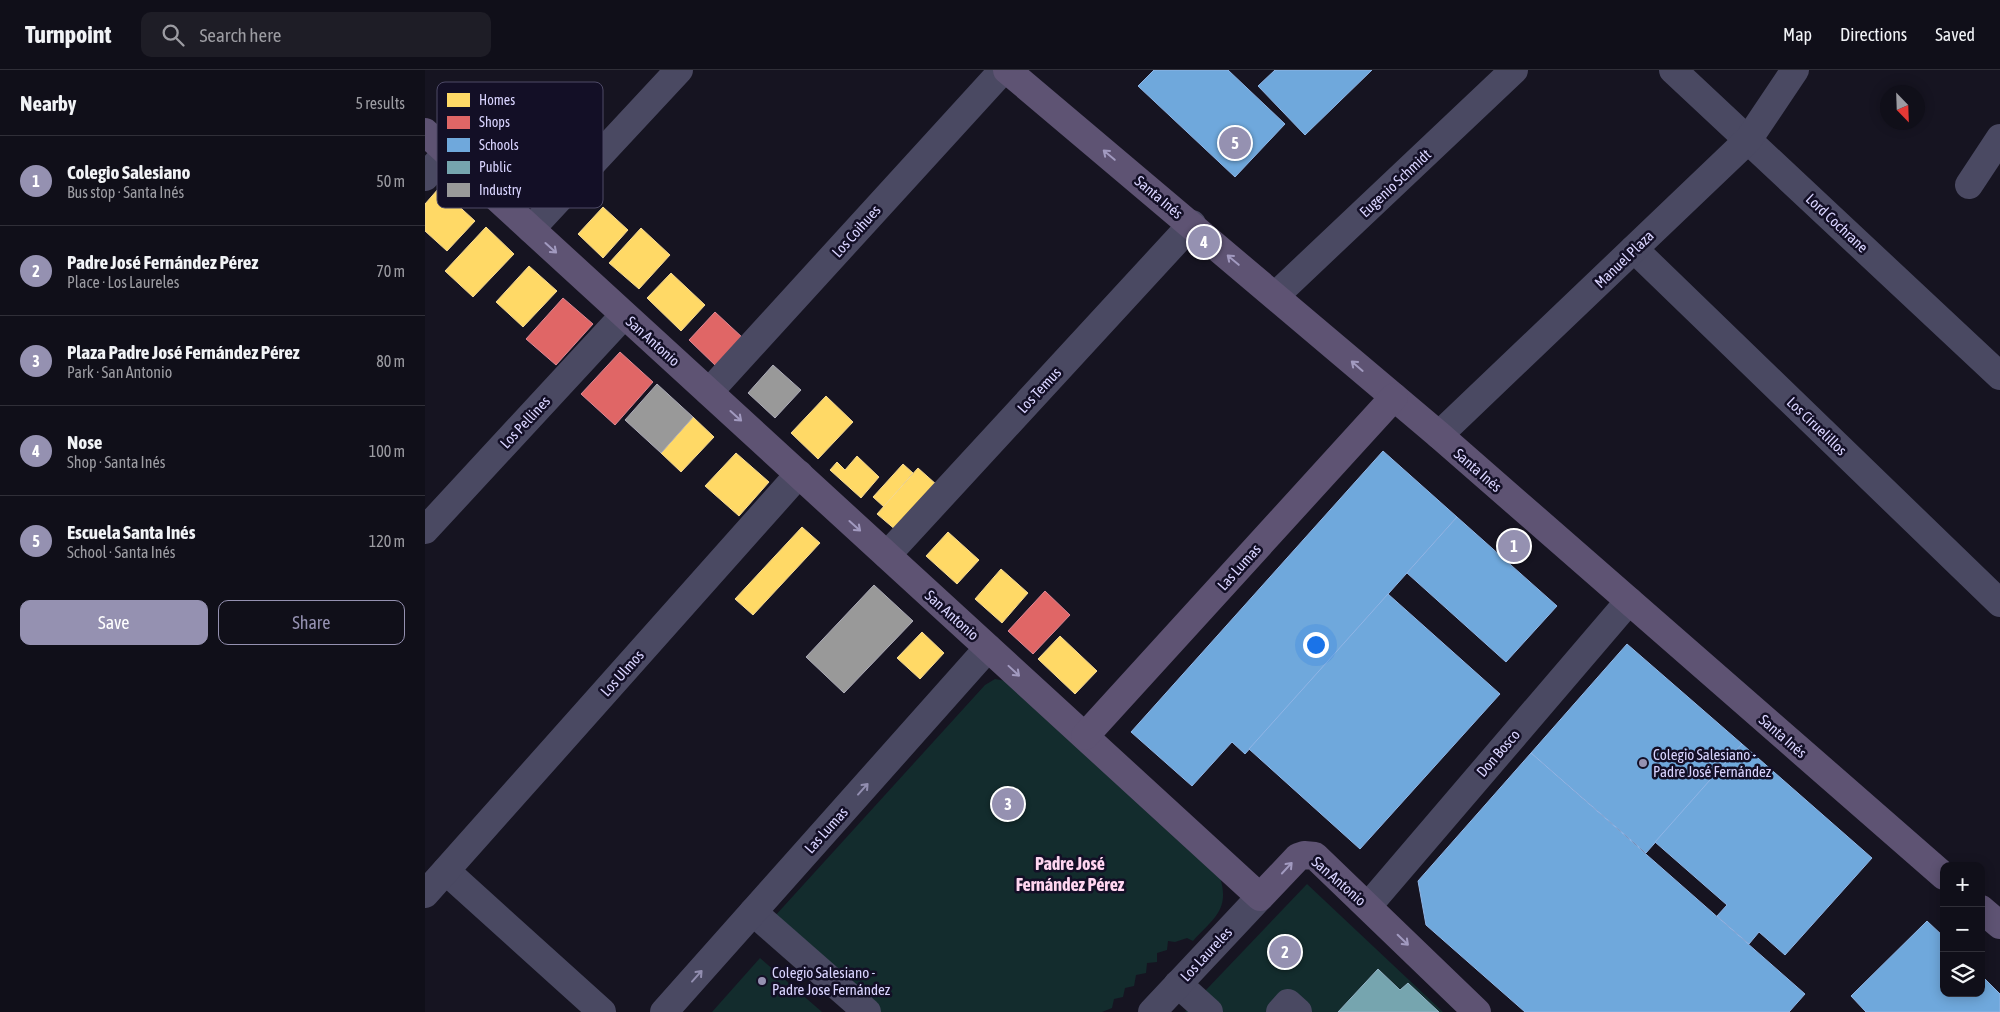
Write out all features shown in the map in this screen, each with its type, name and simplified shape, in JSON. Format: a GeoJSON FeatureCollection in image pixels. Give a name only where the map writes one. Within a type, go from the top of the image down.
{"type":"FeatureCollection","features":[{"type":"Feature","properties":{"kind":"main road","name":"Santa Inés"},"geometry":{"type":"LineString","coordinates":[[1007,70],[1192,224],[1439,435],[1940,873]]}},
{"type":"Feature","properties":{"kind":"main road","name":"San Antonio"},"geometry":{"type":"LineString","coordinates":[[425,132],[437,143]]}},
{"type":"Feature","properties":{"kind":"main road","name":"San Antonio"},"geometry":{"type":"LineString","coordinates":[[508,208],[1260,897],[1294,860],[1303,855],[1315,856],[1477,1012]]}},
{"type":"Feature","properties":{"kind":"main road","name":"Las Lumas"},"geometry":{"type":"LineString","coordinates":[[1085,736],[1394,397]]}},
{"type":"Feature","properties":{"kind":"main road"},"geometry":{"type":"LineString","coordinates":[[1985,912],[2000,925]]}},
{"type":"Feature","properties":{"kind":"street"},"geometry":{"type":"LineString","coordinates":[[603,152],[679,70]]}},
{"type":"Feature","properties":{"kind":"street","name":"Los Coihues"},"geometry":{"type":"LineString","coordinates":[[709,392],[1003,70]]}},
{"type":"Feature","properties":{"kind":"street","name":"Eugenio Schmidt"},"geometry":{"type":"LineString","coordinates":[[1275,296],[1514,70]]}},
{"type":"Feature","properties":{"kind":"street","name":"Lord Cochrane"},"geometry":{"type":"LineString","coordinates":[[1673,70],[2000,376]]}},
{"type":"Feature","properties":{"kind":"street","name":"Manuel Plaza"},"geometry":{"type":"LineString","coordinates":[[1439,435],[1748,140],[1795,70]]}},
{"type":"Feature","properties":{"kind":"street"},"geometry":{"type":"LineString","coordinates":[[1969,185],[2000,138]]}},
{"type":"Feature","properties":{"kind":"street"},"geometry":{"type":"LineString","coordinates":[[425,177],[437,163]]}},
{"type":"Feature","properties":{"kind":"street"},"geometry":{"type":"LineString","coordinates":[[531,229],[551,208]]}},
{"type":"Feature","properties":{"kind":"street","name":"Los Temus"},"geometry":{"type":"LineString","coordinates":[[887,555],[1192,224]]}},
{"type":"Feature","properties":{"kind":"street","name":"Los Ciruelillos"},"geometry":{"type":"LineString","coordinates":[[1634,249],[2000,603]]}},
{"type":"Feature","properties":{"kind":"street","name":"Los Pellines"},"geometry":{"type":"LineString","coordinates":[[425,530],[624,314]]}},
{"type":"Feature","properties":{"kind":"street","name":"Los Ulmos"},"geometry":{"type":"LineString","coordinates":[[425,894],[799,474]]}},
{"type":"Feature","properties":{"kind":"street","name":"Don Bosco"},"geometry":{"type":"LineString","coordinates":[[1368,906],[1629,601]]}},
{"type":"Feature","properties":{"kind":"street","name":"Las Lumas"},"geometry":{"type":"LineString","coordinates":[[664,1012],[988,648]]}},
{"type":"Feature","properties":{"kind":"street"},"geometry":{"type":"LineString","coordinates":[[446,871],[602,1012]]}},
{"type":"Feature","properties":{"kind":"street","name":"Los Laureles"},"geometry":{"type":"LineString","coordinates":[[1152,1012],[1260,897]]}},
{"type":"Feature","properties":{"kind":"street"},"geometry":{"type":"LineString","coordinates":[[753,912],[867,1012]]}},
{"type":"Feature","properties":{"kind":"street"},"geometry":{"type":"LineString","coordinates":[[1178,984],[1209,1012]]}},
{"type":"Feature","properties":{"kind":"street"},"geometry":{"type":"LineString","coordinates":[[1279,1012],[1288,1003],[1297,1012]]}},
{"type":"Feature","properties":{"kind":"green space"},"geometry":{"type":"Polygon","coordinates":[[[995,679],[1006,681],[1220,877],[1223,888],[1221,906],[1218,913],[1193,941],[1187,938],[1175,942],[1168,941],[1167,950],[1157,953],[1157,962],[1147,963],[1146,973],[1136,975],[1134,986],[1125,988],[1123,997],[1114,999],[1112,1008],[1102,1012],[880,1012],[774,917],[985,685],[995,679]]]}},
{"type":"Feature","properties":{"kind":"green space"},"geometry":{"type":"Polygon","coordinates":[[[1307,884],[1443,1012],[1185,1012],[1307,884]]]}},
{"type":"Feature","properties":{"kind":"green space","name":"Colegio Salesiano - Padre Jose Fernández"},"geometry":{"type":"Polygon","coordinates":[[[760,958],[822,1012],[712,1012],[760,958]]]}},
{"type":"Feature","properties":{"kind":"building: Homes"},"geometry":{"type":"Polygon","coordinates":[[[437,190],[437,208],[461,208],[475,221],[447,251],[425,231],[425,204],[437,190]]]}},
{"type":"Feature","properties":{"kind":"building: Homes"},"geometry":{"type":"Polygon","coordinates":[[[603,207],[628,230],[603,258],[578,234],[603,207]]]}},
{"type":"Feature","properties":{"kind":"building: Homes"},"geometry":{"type":"Polygon","coordinates":[[[486,227],[514,254],[473,297],[445,271],[486,227]]]}},
{"type":"Feature","properties":{"kind":"building: Homes"},"geometry":{"type":"Polygon","coordinates":[[[641,228],[670,255],[639,289],[609,263],[641,228]]]}},
{"type":"Feature","properties":{"kind":"building: Homes"},"geometry":{"type":"Polygon","coordinates":[[[529,266],[557,291],[523,327],[496,302],[529,266]]]}},
{"type":"Feature","properties":{"kind":"building: Homes"},"geometry":{"type":"Polygon","coordinates":[[[671,273],[705,305],[681,331],[647,298],[671,273]]]}},
{"type":"Feature","properties":{"kind":"building: Homes"},"geometry":{"type":"Polygon","coordinates":[[[826,396],[853,422],[818,459],[791,433],[826,396]]]}},
{"type":"Feature","properties":{"kind":"building: Homes"},"geometry":{"type":"Polygon","coordinates":[[[693,417],[714,437],[681,472],[661,453],[693,417]]]}},
{"type":"Feature","properties":{"kind":"building: Homes"},"geometry":{"type":"Polygon","coordinates":[[[736,453],[769,482],[739,516],[705,486],[736,453]]]}},
{"type":"Feature","properties":{"kind":"building: Homes"},"geometry":{"type":"Polygon","coordinates":[[[857,456],[879,477],[861,498],[830,470],[837,462],[845,470],[857,456]]]}},
{"type":"Feature","properties":{"kind":"building: Homes"},"geometry":{"type":"Polygon","coordinates":[[[903,464],[913,473],[884,507],[873,497],[903,464]]]}},
{"type":"Feature","properties":{"kind":"building: Homes"},"geometry":{"type":"Polygon","coordinates":[[[918,468],[937,485],[897,531],[877,514],[918,468]]]}},
{"type":"Feature","properties":{"kind":"building: Homes"},"geometry":{"type":"Polygon","coordinates":[[[802,527],[820,543],[753,615],[735,599],[802,527]]]}},
{"type":"Feature","properties":{"kind":"building: Homes"},"geometry":{"type":"Polygon","coordinates":[[[948,532],[979,560],[957,584],[926,556],[948,532]]]}},
{"type":"Feature","properties":{"kind":"building: Homes"},"geometry":{"type":"Polygon","coordinates":[[[1001,569],[1028,593],[1002,623],[975,599],[1001,569]]]}},
{"type":"Feature","properties":{"kind":"building: Homes"},"geometry":{"type":"Polygon","coordinates":[[[922,632],[944,653],[920,679],[897,658],[922,632]]]}},
{"type":"Feature","properties":{"kind":"building: Homes"},"geometry":{"type":"Polygon","coordinates":[[[1060,636],[1097,671],[1075,694],[1038,659],[1060,636]]]}},
{"type":"Feature","properties":{"kind":"building: Shops"},"geometry":{"type":"Polygon","coordinates":[[[563,298],[593,324],[556,365],[526,339],[563,298]]]}},
{"type":"Feature","properties":{"kind":"building: Shops"},"geometry":{"type":"Polygon","coordinates":[[[715,312],[743,338],[717,367],[689,340],[715,312]]]}},
{"type":"Feature","properties":{"kind":"building: Shops"},"geometry":{"type":"Polygon","coordinates":[[[620,352],[653,382],[615,425],[581,394],[620,352]]]}},
{"type":"Feature","properties":{"kind":"building: Shops"},"geometry":{"type":"Polygon","coordinates":[[[1045,591],[1070,615],[1033,654],[1008,631],[1045,591]]]}},
{"type":"Feature","properties":{"kind":"building: Schools"},"geometry":{"type":"Polygon","coordinates":[[[1154,70],[1228,70],[1285,124],[1235,177],[1138,86],[1154,70]]]}},
{"type":"Feature","properties":{"kind":"building: Schools"},"geometry":{"type":"Polygon","coordinates":[[[1275,70],[1372,70],[1305,135],[1258,86],[1275,70]]]}},
{"type":"Feature","properties":{"kind":"building: Schools"},"geometry":{"type":"Polygon","coordinates":[[[1383,451],[1457,517],[1245,754],[1232,742],[1192,786],[1131,732],[1383,451]]]}},
{"type":"Feature","properties":{"kind":"building: Schools"},"geometry":{"type":"Polygon","coordinates":[[[1457,517],[1557,606],[1506,662],[1407,573],[1457,517]]]}},
{"type":"Feature","properties":{"kind":"building: Schools"},"geometry":{"type":"Polygon","coordinates":[[[1388,594],[1500,694],[1360,849],[1249,749],[1388,594]]]}},
{"type":"Feature","properties":{"kind":"building: Schools"},"geometry":{"type":"Polygon","coordinates":[[[1627,644],[1742,744],[1646,853],[1531,753],[1627,644]]]}},
{"type":"Feature","properties":{"kind":"building: Schools"},"geometry":{"type":"Polygon","coordinates":[[[1742,744],[1872,858],[1785,955],[1759,932],[1749,944],[1717,916],[1727,905],[1655,842],[1742,744]]]}},
{"type":"Feature","properties":{"kind":"building: Schools"},"geometry":{"type":"Polygon","coordinates":[[[1531,753],[1805,994],[1789,1012],[1525,1012],[1426,925],[1418,881],[1531,753]]]}},
{"type":"Feature","properties":{"kind":"building: Schools"},"geometry":{"type":"Polygon","coordinates":[[[1927,921],[1940,933],[1940,997],[1985,997],[1985,979],[2000,994],[2000,1012],[1866,1012],[1851,996],[1927,921]]]}},
{"type":"Feature","properties":{"kind":"building: Public"},"geometry":{"type":"Polygon","coordinates":[[[1378,969],[1400,990],[1408,983],[1439,1012],[1338,1012],[1378,969]]]}},
{"type":"Feature","properties":{"kind":"building: Industry"},"geometry":{"type":"Polygon","coordinates":[[[773,365],[801,390],[775,418],[748,393],[773,365]]]}},
{"type":"Feature","properties":{"kind":"building: Industry"},"geometry":{"type":"Polygon","coordinates":[[[657,384],[693,417],[661,453],[625,420],[657,384]]]}},
{"type":"Feature","properties":{"kind":"building: Industry"},"geometry":{"type":"Polygon","coordinates":[[[874,585],[913,621],[844,693],[806,657],[874,585]]]}},
{"type":"Feature","properties":{"kind":"place","name":"Escuela Santa Inés"},"geometry":{"type":"Point","coordinates":[1235,143]}},
{"type":"Feature","properties":{"kind":"place","name":"Nose"},"geometry":{"type":"Point","coordinates":[1204,242]}},
{"type":"Feature","properties":{"kind":"place","name":"Colegio Salesiano"},"geometry":{"type":"Point","coordinates":[1514,546]}},
{"type":"Feature","properties":{"kind":"place","name":"Colegio Salesiano - Padre José Fernández"},"geometry":{"type":"Point","coordinates":[1643,763]}},
{"type":"Feature","properties":{"kind":"place","name":"Plaza Padre José Fernández Pérez"},"geometry":{"type":"Point","coordinates":[1008,804]}},
{"type":"Feature","properties":{"kind":"place","name":"Padre José Fernández Pérez"},"geometry":{"type":"Point","coordinates":[1285,952]}},
{"type":"Feature","properties":{"kind":"place","name":"Colegio Salesiano - Padre Jose Fernández"},"geometry":{"type":"Point","coordinates":[762,981]}},
{"type":"Feature","properties":{"kind":"district","name":"Padre José Fernández Pérez"},"geometry":{"type":"Point","coordinates":[1070,873]}}]}
